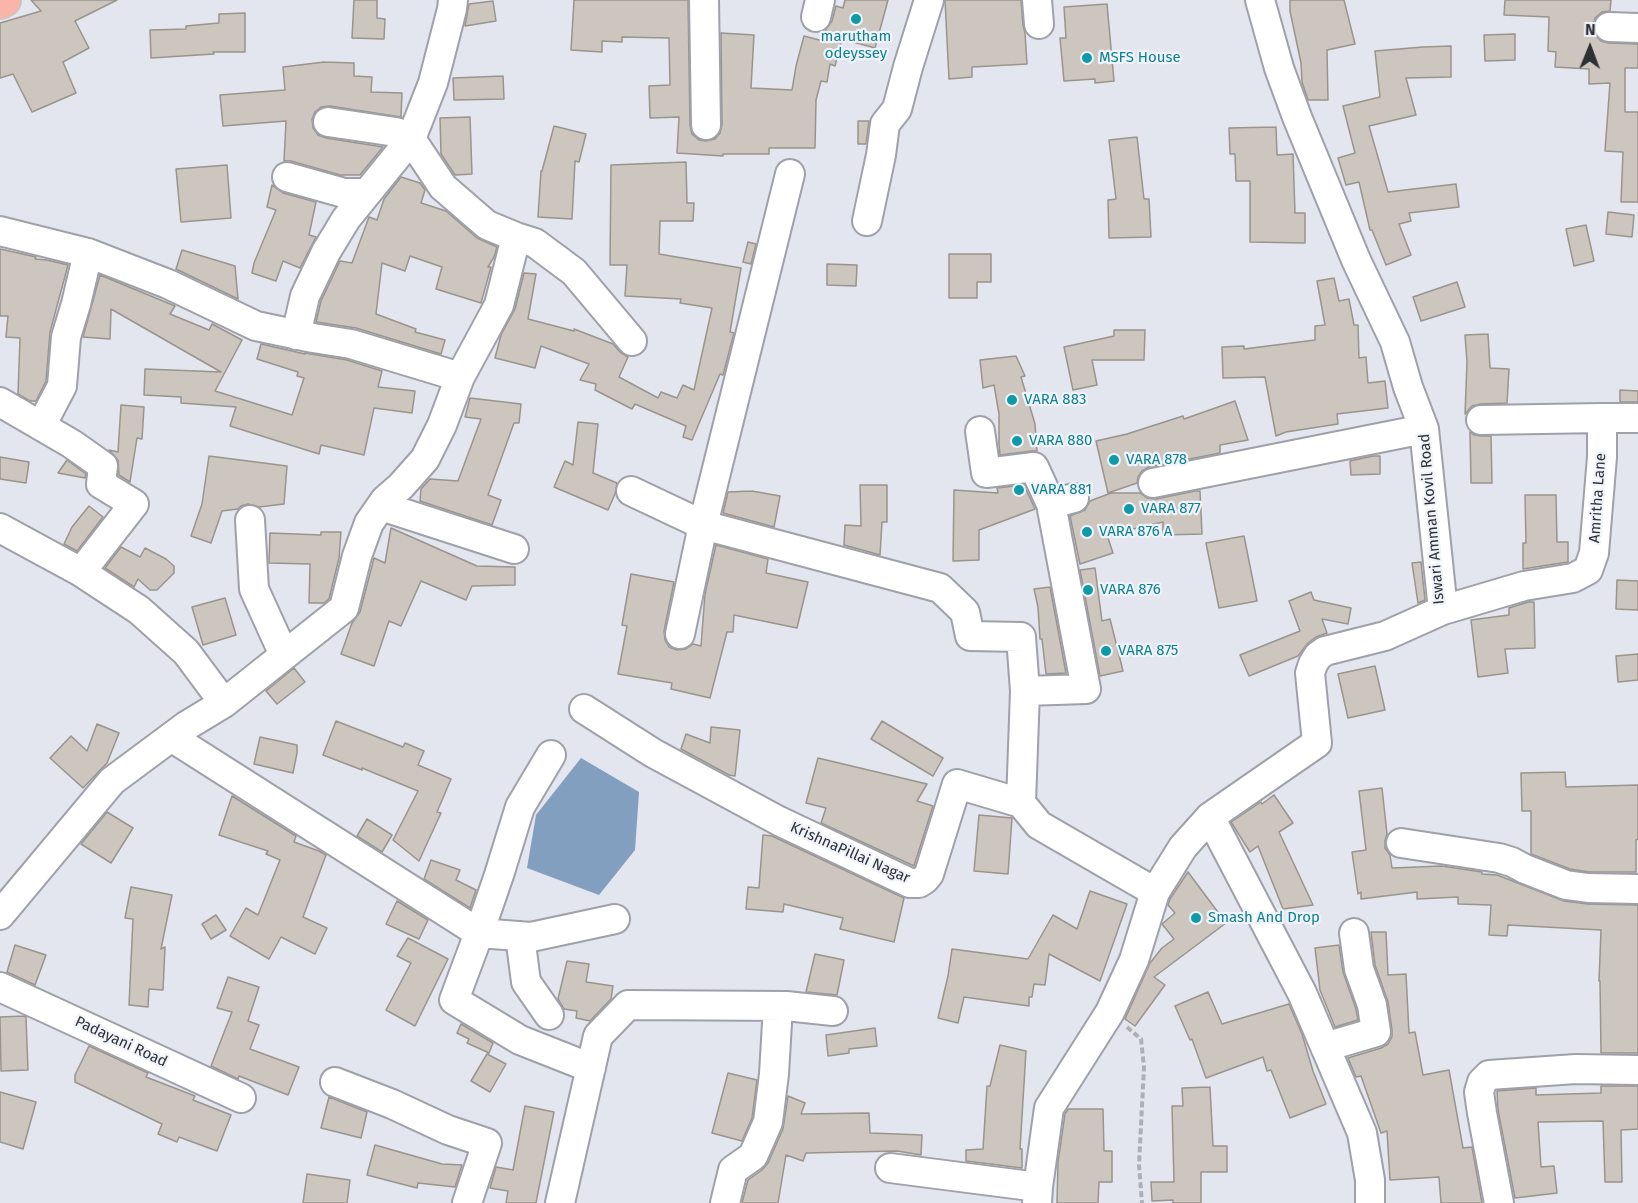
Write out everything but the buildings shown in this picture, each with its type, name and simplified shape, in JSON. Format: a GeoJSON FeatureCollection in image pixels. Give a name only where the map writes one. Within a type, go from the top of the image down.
{"type":"FeatureCollection","features":[{"type":"Feature","properties":{"kind":"main road"},"geometry":{"type":"LineString","coordinates":[[0,2],[4,0]]}},
{"type":"Feature","properties":{"kind":"street"},"geometry":{"type":"LineString","coordinates":[[296,335],[305,296],[326,252],[346,219],[411,139],[433,83],[453,0]]}},
{"type":"Feature","properties":{"kind":"street"},"geometry":{"type":"LineString","coordinates":[[704,0],[706,125]]}},
{"type":"Feature","properties":{"kind":"street"},"geometry":{"type":"LineString","coordinates":[[867,220],[885,124],[897,109],[929,0]]}},
{"type":"Feature","properties":{"kind":"street","name":"Iswari Amman Kovil Road"},"geometry":{"type":"LineString","coordinates":[[1038,1195],[1049,1108],[1110,1012],[1134,960],[1155,892],[1183,847],[1210,817],[1317,743],[1310,673],[1318,656],[1325,651],[1385,636],[1443,610],[1424,429],[1408,387],[1395,342],[1356,260],[1297,117],[1279,68],[1260,0]]}},
{"type":"Feature","properties":{"kind":"street"},"geometry":{"type":"LineString","coordinates":[[1609,27],[1638,28]]}},
{"type":"Feature","properties":{"kind":"street"},"geometry":{"type":"LineString","coordinates":[[328,122],[396,132],[411,139],[443,187],[487,225],[535,243],[574,272],[632,341]]}},
{"type":"Feature","properties":{"kind":"street"},"geometry":{"type":"LineString","coordinates":[[680,634],[704,525],[790,174]]}},
{"type":"Feature","properties":{"kind":"street"},"geometry":{"type":"LineString","coordinates":[[287,177],[344,193],[367,193]]}},
{"type":"Feature","properties":{"kind":"street"},"geometry":{"type":"LineString","coordinates":[[0,231],[88,253],[168,284],[256,326],[351,344],[460,377]]}},
{"type":"Feature","properties":{"kind":"street"},"geometry":{"type":"LineString","coordinates":[[0,915],[112,781],[186,726],[224,704],[344,608],[357,556],[369,523],[385,500],[425,459],[442,425],[460,377],[499,306],[516,237]]}},
{"type":"Feature","properties":{"kind":"street"},"geometry":{"type":"LineString","coordinates":[[41,426],[62,386],[66,337],[88,253]]}},
{"type":"Feature","properties":{"kind":"street"},"geometry":{"type":"LineString","coordinates":[[0,402],[72,444],[103,466],[101,484],[134,504],[81,572]]}},
{"type":"Feature","properties":{"kind":"street","name":"Amritha Lane"},"geometry":{"type":"LineString","coordinates":[[1443,610],[1524,586],[1573,578],[1587,570],[1594,554],[1602,457],[1602,418]]}},
{"type":"Feature","properties":{"kind":"street"},"geometry":{"type":"LineString","coordinates":[[1481,420],[1638,418]]}},
{"type":"Feature","properties":{"kind":"street"},"geometry":{"type":"LineString","coordinates":[[1153,483],[1424,429]]}},
{"type":"Feature","properties":{"kind":"street"},"geometry":{"type":"LineString","coordinates":[[980,431],[986,473],[1034,467],[1062,501],[1086,689],[1025,691]]}},
{"type":"Feature","properties":{"kind":"street"},"geometry":{"type":"LineString","coordinates":[[631,491],[704,525],[940,588],[965,612],[970,636],[1021,637],[1025,691],[1021,803],[1039,825],[1155,892]]}},
{"type":"Feature","properties":{"kind":"street"},"geometry":{"type":"LineString","coordinates":[[381,506],[514,549]]}},
{"type":"Feature","properties":{"kind":"street"},"geometry":{"type":"LineString","coordinates":[[250,520],[254,589],[284,655]]}},
{"type":"Feature","properties":{"kind":"street"},"geometry":{"type":"LineString","coordinates":[[0,528],[81,572],[139,610],[186,652],[224,704]]}},
{"type":"Feature","properties":{"kind":"street","name":"KrishnaPillai Nagar"},"geometry":{"type":"LineString","coordinates":[[584,709],[653,753],[779,821],[910,883],[919,883],[929,874],[957,784],[1021,803]]}},
{"type":"Feature","properties":{"kind":"street"},"geometry":{"type":"LineString","coordinates":[[171,737],[479,933],[531,937],[615,918]]}},
{"type":"Feature","properties":{"kind":"street"},"geometry":{"type":"LineString","coordinates":[[551,755],[520,807],[499,875],[454,1000],[520,1040],[591,1068]]}},
{"type":"Feature","properties":{"kind":"street"},"geometry":{"type":"LineString","coordinates":[[1210,817],[1302,993],[1362,1133],[1370,1180],[1370,1203]]}},
{"type":"Feature","properties":{"kind":"street"},"geometry":{"type":"LineString","coordinates":[[1401,843],[1499,858],[1566,885],[1638,889]]}},
{"type":"Feature","properties":{"kind":"street"},"geometry":{"type":"LineString","coordinates":[[1325,1047],[1376,1032],[1372,1005],[1359,969],[1354,933]]}},
{"type":"Feature","properties":{"kind":"street"},"geometry":{"type":"LineString","coordinates":[[520,936],[526,982],[549,1015]]}},
{"type":"Feature","properties":{"kind":"street","name":"Padayani Road"},"geometry":{"type":"LineString","coordinates":[[0,987],[241,1098]]}},
{"type":"Feature","properties":{"kind":"street"},"geometry":{"type":"LineString","coordinates":[[560,1203],[598,1036],[628,1005],[778,1006],[832,1011]]}},
{"type":"Feature","properties":{"kind":"street"},"geometry":{"type":"LineString","coordinates":[[725,1203],[733,1170],[753,1156],[768,1122],[774,1074],[778,1006]]}},
{"type":"Feature","properties":{"kind":"street"},"geometry":{"type":"LineString","coordinates":[[1499,1203],[1479,1092],[1482,1082],[1489,1075],[1576,1069],[1638,1070]]}},
{"type":"Feature","properties":{"kind":"street"},"geometry":{"type":"LineString","coordinates":[[335,1082],[392,1104],[447,1130],[487,1143],[467,1203]]}},
{"type":"Feature","properties":{"kind":"street"},"geometry":{"type":"LineString","coordinates":[[890,1168],[1038,1195]]}},
{"type":"Feature","properties":{"kind":"path"},"geometry":{"type":"LineString","coordinates":[[1110,1012],[1141,1039],[1144,1067],[1139,1165],[1142,1203]]}},
{"type":"Feature","properties":{"kind":"water"},"geometry":{"type":"Polygon","coordinates":[[[581,758],[639,792],[635,850],[599,895],[527,868],[536,815],[581,758]]]}},
{"type":"Feature","properties":{"kind":"place","name":"marutham odeyssey"},"geometry":{"type":"Point","coordinates":[856,19]}},
{"type":"Feature","properties":{"kind":"place","name":"MSFS House"},"geometry":{"type":"Point","coordinates":[1087,58]}},
{"type":"Feature","properties":{"kind":"place","name":"VARA 883"},"geometry":{"type":"Point","coordinates":[1012,400]}},
{"type":"Feature","properties":{"kind":"place","name":"VARA 880"},"geometry":{"type":"Point","coordinates":[1017,441]}},
{"type":"Feature","properties":{"kind":"place","name":"VARA 878"},"geometry":{"type":"Point","coordinates":[1114,460]}},
{"type":"Feature","properties":{"kind":"place","name":"VARA 881"},"geometry":{"type":"Point","coordinates":[1019,490]}},
{"type":"Feature","properties":{"kind":"place","name":"VARA 877"},"geometry":{"type":"Point","coordinates":[1129,509]}},
{"type":"Feature","properties":{"kind":"place","name":"VARA 876 A"},"geometry":{"type":"Point","coordinates":[1087,532]}},
{"type":"Feature","properties":{"kind":"place","name":"VARA 876"},"geometry":{"type":"Point","coordinates":[1088,590]}},
{"type":"Feature","properties":{"kind":"place","name":"VARA 875"},"geometry":{"type":"Point","coordinates":[1106,651]}},
{"type":"Feature","properties":{"kind":"place","name":"Smash And Drop"},"geometry":{"type":"Point","coordinates":[1196,918]}}]}
